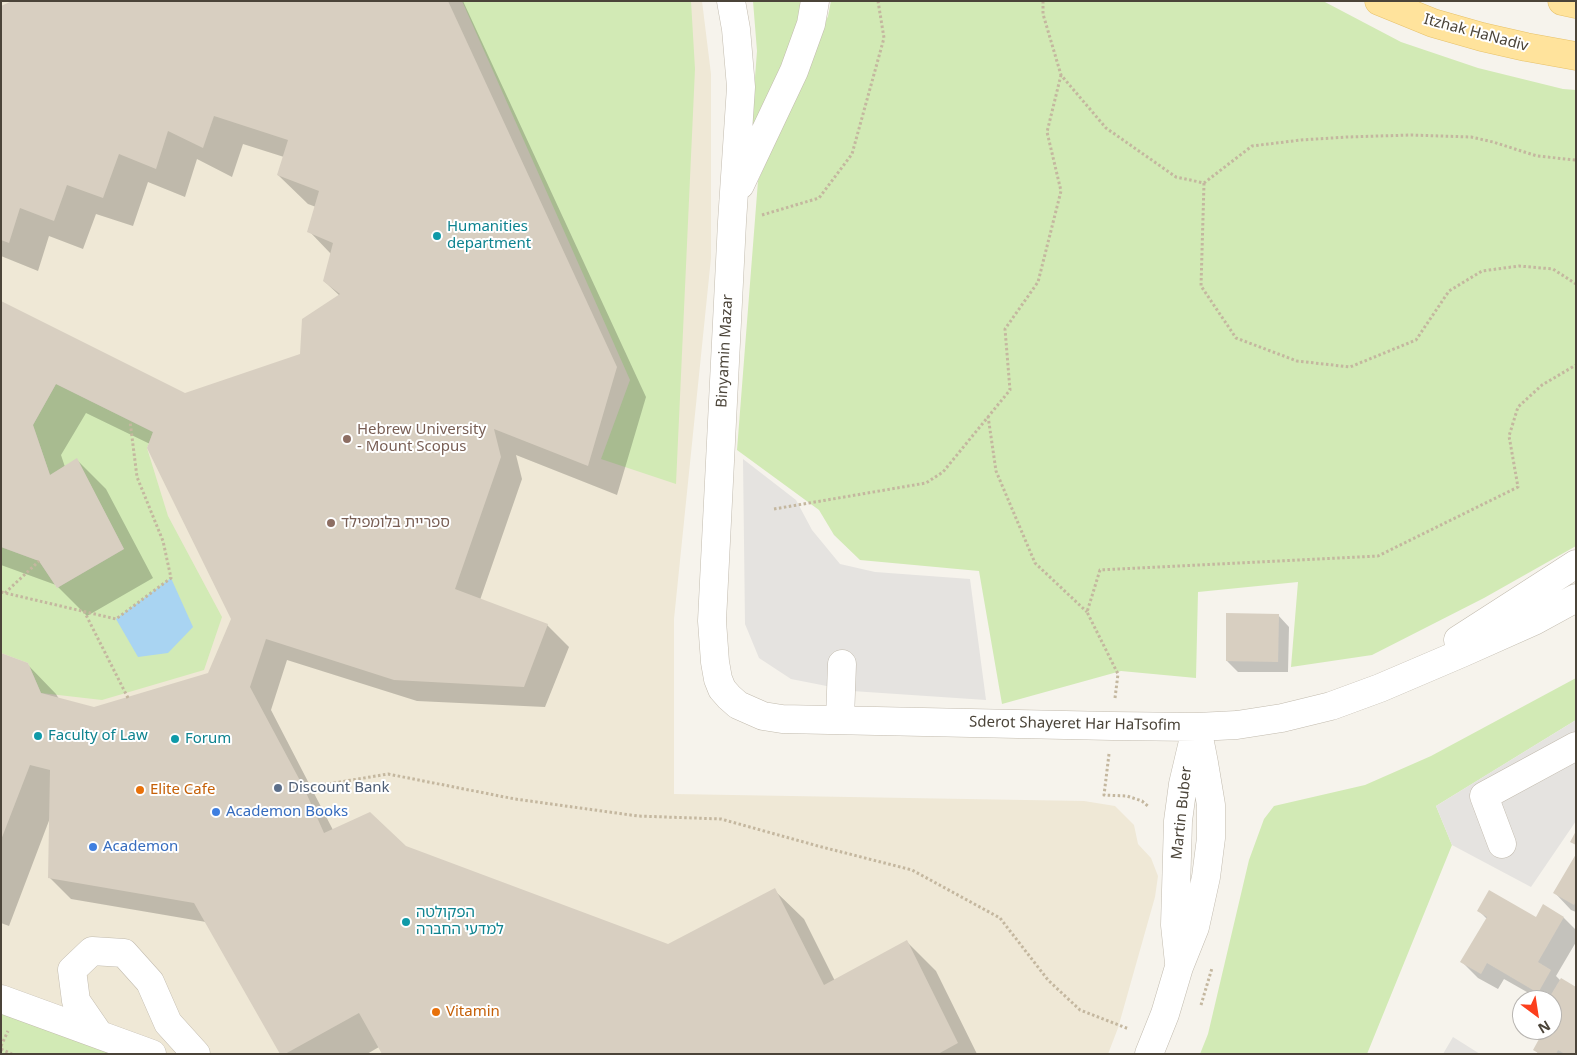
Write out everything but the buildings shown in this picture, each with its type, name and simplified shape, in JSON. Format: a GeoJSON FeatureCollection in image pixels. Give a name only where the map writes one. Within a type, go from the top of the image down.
{"type":"FeatureCollection","features":[{"type":"Feature","properties":{"kind":"main road","name":"Itzhak HaNadiv"},"geometry":{"type":"LineString","coordinates":[[1380,1],[1449,28],[1526,47],[1576,56]]}},
{"type":"Feature","properties":{"kind":"main road"},"geometry":{"type":"LineString","coordinates":[[1562,1],[1576,4]]}},
{"type":"Feature","properties":{"kind":"street","name":"Binyamin Mazar"},"geometry":{"type":"LineString","coordinates":[[729,697],[722,689],[718,679],[712,621],[717,490],[741,87],[736,29],[731,1]]}},
{"type":"Feature","properties":{"kind":"street"},"geometry":{"type":"LineString","coordinates":[[733,210],[794,72],[811,24],[815,1]]}},
{"type":"Feature","properties":{"kind":"street","name":"Sderot Shayeret Har HaTsofim"},"geometry":{"type":"LineString","coordinates":[[1417,671],[1459,640],[1576,564]]}},
{"type":"Feature","properties":{"kind":"street","name":"Sderot Shayeret Har HaTsofim"},"geometry":{"type":"LineString","coordinates":[[729,697],[738,705],[763,716],[782,718],[1197,726],[1237,725],[1282,718],[1332,706],[1380,688],[1526,624],[1576,598]]}},
{"type":"Feature","properties":{"kind":"street"},"geometry":{"type":"LineString","coordinates":[[840,719],[842,664]]}},
{"type":"Feature","properties":{"kind":"street","name":"Martin Buber"},"geometry":{"type":"LineString","coordinates":[[1152,1047],[1165,1014],[1200,906],[1211,838],[1209,791],[1197,726]]}},
{"type":"Feature","properties":{"kind":"street"},"geometry":{"type":"LineString","coordinates":[[1502,844],[1484,796],[1576,746]]}},
{"type":"Feature","properties":{"kind":"street"},"geometry":{"type":"LineString","coordinates":[[98,1033],[76,1001],[72,970],[92,951],[124,953],[150,982],[168,1023],[196,1054]]}},
{"type":"Feature","properties":{"kind":"street"},"geometry":{"type":"LineString","coordinates":[[1,999],[152,1054]]}},
{"type":"Feature","properties":{"kind":"path"},"geometry":{"type":"LineString","coordinates":[[733,210],[780,210],[819,198],[852,154],[884,38],[878,1]]}},
{"type":"Feature","properties":{"kind":"path"},"geometry":{"type":"LineString","coordinates":[[1043,1],[1043,14],[1061,75],[1106,128],[1176,177],[1204,183],[1252,146],[1347,137],[1411,135],[1471,137],[1536,156],[1576,160]]}},
{"type":"Feature","properties":{"kind":"path"},"geometry":{"type":"LineString","coordinates":[[774,509],[926,483],[943,472],[1010,390],[1005,329],[1038,282],[1061,191],[1047,132],[1061,75]]}},
{"type":"Feature","properties":{"kind":"path"},"geometry":{"type":"LineString","coordinates":[[1204,183],[1201,286],[1236,338],[1297,361],[1350,367],[1416,340],[1449,291],[1482,271],[1519,266],[1553,269],[1576,284]]}},
{"type":"Feature","properties":{"kind":"path"},"geometry":{"type":"LineString","coordinates":[[1087,612],[1100,570],[1378,556],[1518,487],[1509,436],[1518,407],[1542,385],[1576,365]]}},
{"type":"Feature","properties":{"kind":"path"},"geometry":{"type":"LineString","coordinates":[[988,416],[996,471],[1035,563],[1087,612],[1118,674]]}},
{"type":"Feature","properties":{"kind":"path"},"geometry":{"type":"LineString","coordinates":[[3,592],[116,619],[171,578],[163,541],[137,476],[130,421]]}},
{"type":"Feature","properties":{"kind":"path"},"geometry":{"type":"LineString","coordinates":[[3,592],[39,561]]}},
{"type":"Feature","properties":{"kind":"path"},"geometry":{"type":"LineString","coordinates":[[84,611],[128,698]]}},
{"type":"Feature","properties":{"kind":"path"},"geometry":{"type":"LineString","coordinates":[[304,788],[388,774],[515,799],[629,814],[721,819],[912,870],[1000,918],[1048,980],[1080,1010],[1152,1047]]}},
{"type":"Feature","properties":{"kind":"path"},"geometry":{"type":"LineString","coordinates":[[1,1049],[12,1054]]}},
{"type":"Feature","properties":{"kind":"shaded area","name":"Hebrew University - Mount Scopus"},"geometry":{"type":"Polygon","coordinates":[[[1,1],[702,1],[711,74],[711,258],[674,619],[674,794],[1084,801],[1115,806],[1134,825],[1138,844],[1151,858],[1158,876],[1155,897],[1118,1028],[1108,1054],[1,1054],[1,1]]]}},
{"type":"Feature","properties":{"kind":"shaded area"},"geometry":{"type":"Polygon","coordinates":[[[743,459],[796,500],[812,530],[840,564],[875,572],[970,579],[986,700],[852,691],[791,679],[759,658],[745,624],[743,459]]]}},
{"type":"Feature","properties":{"kind":"shaded area"},"geometry":{"type":"Polygon","coordinates":[[[1576,720],[1576,821],[1531,887],[1452,845],[1436,806],[1576,720]]]}},
{"type":"Feature","properties":{"kind":"shaded area"},"geometry":{"type":"Polygon","coordinates":[[[1453,1037],[1480,1054],[1443,1054],[1453,1037]]]}},
{"type":"Feature","properties":{"kind":"green space"},"geometry":{"type":"Polygon","coordinates":[[[462,1],[691,1],[695,69],[676,484],[601,459],[630,380],[462,1]]]}},
{"type":"Feature","properties":{"kind":"green space"},"geometry":{"type":"Polygon","coordinates":[[[753,1],[803,1],[788,53],[750,143],[757,51],[753,1]]]}},
{"type":"Feature","properties":{"kind":"green space"},"geometry":{"type":"Polygon","coordinates":[[[831,1],[1323,1],[1401,42],[1478,68],[1563,89],[1576,90],[1576,546],[1484,598],[1372,655],[1291,667],[1298,582],[1198,592],[1196,678],[1121,671],[1002,704],[979,571],[860,560],[834,535],[819,510],[737,450],[758,181],[828,16],[831,1]]]}},
{"type":"Feature","properties":{"kind":"green space"},"geometry":{"type":"Polygon","coordinates":[[[56,384],[153,432],[147,448],[168,516],[222,617],[204,670],[102,700],[41,693],[28,663],[1,653],[1,547],[39,561],[57,588],[124,549],[77,459],[50,475],[33,425],[56,384]]]}},
{"type":"Feature","properties":{"kind":"green space"},"geometry":{"type":"Polygon","coordinates":[[[1576,678],[1576,720],[1436,806],[1452,845],[1367,1054],[1200,1054],[1208,1034],[1249,860],[1264,819],[1274,806],[1365,785],[1431,756],[1576,678]]]}},
{"type":"Feature","properties":{"kind":"green space"},"geometry":{"type":"Polygon","coordinates":[[[1,1004],[136,1054],[1,1054],[1,1004]]]}},
{"type":"Feature","properties":{"kind":"water"},"geometry":{"type":"Polygon","coordinates":[[[171,578],[193,627],[168,653],[138,657],[116,619],[171,578]]]}},
{"type":"Feature","properties":{"kind":"place","name":"Humanities department"},"geometry":{"type":"Point","coordinates":[437,236]}},
{"type":"Feature","properties":{"kind":"place","name":"Hebrew University - Mount Scopus"},"geometry":{"type":"Point","coordinates":[347,439]}},
{"type":"Feature","properties":{"kind":"place","name":"ספריית בלומפילד"},"geometry":{"type":"Point","coordinates":[331,523]}},
{"type":"Feature","properties":{"kind":"place","name":"Faculty of Law"},"geometry":{"type":"Point","coordinates":[38,736]}},
{"type":"Feature","properties":{"kind":"place","name":"Forum"},"geometry":{"type":"Point","coordinates":[175,739]}},
{"type":"Feature","properties":{"kind":"place","name":"Discount Bank"},"geometry":{"type":"Point","coordinates":[278,788]}},
{"type":"Feature","properties":{"kind":"place","name":"Elite Cafe"},"geometry":{"type":"Point","coordinates":[140,790]}},
{"type":"Feature","properties":{"kind":"place","name":"Academon Books"},"geometry":{"type":"Point","coordinates":[216,812]}},
{"type":"Feature","properties":{"kind":"place","name":"Academon"},"geometry":{"type":"Point","coordinates":[93,847]}},
{"type":"Feature","properties":{"kind":"place","name":"הפקולטה למדעי החברה"},"geometry":{"type":"Point","coordinates":[406,922]}},
{"type":"Feature","properties":{"kind":"place","name":"Vitamin"},"geometry":{"type":"Point","coordinates":[436,1012]}}]}
